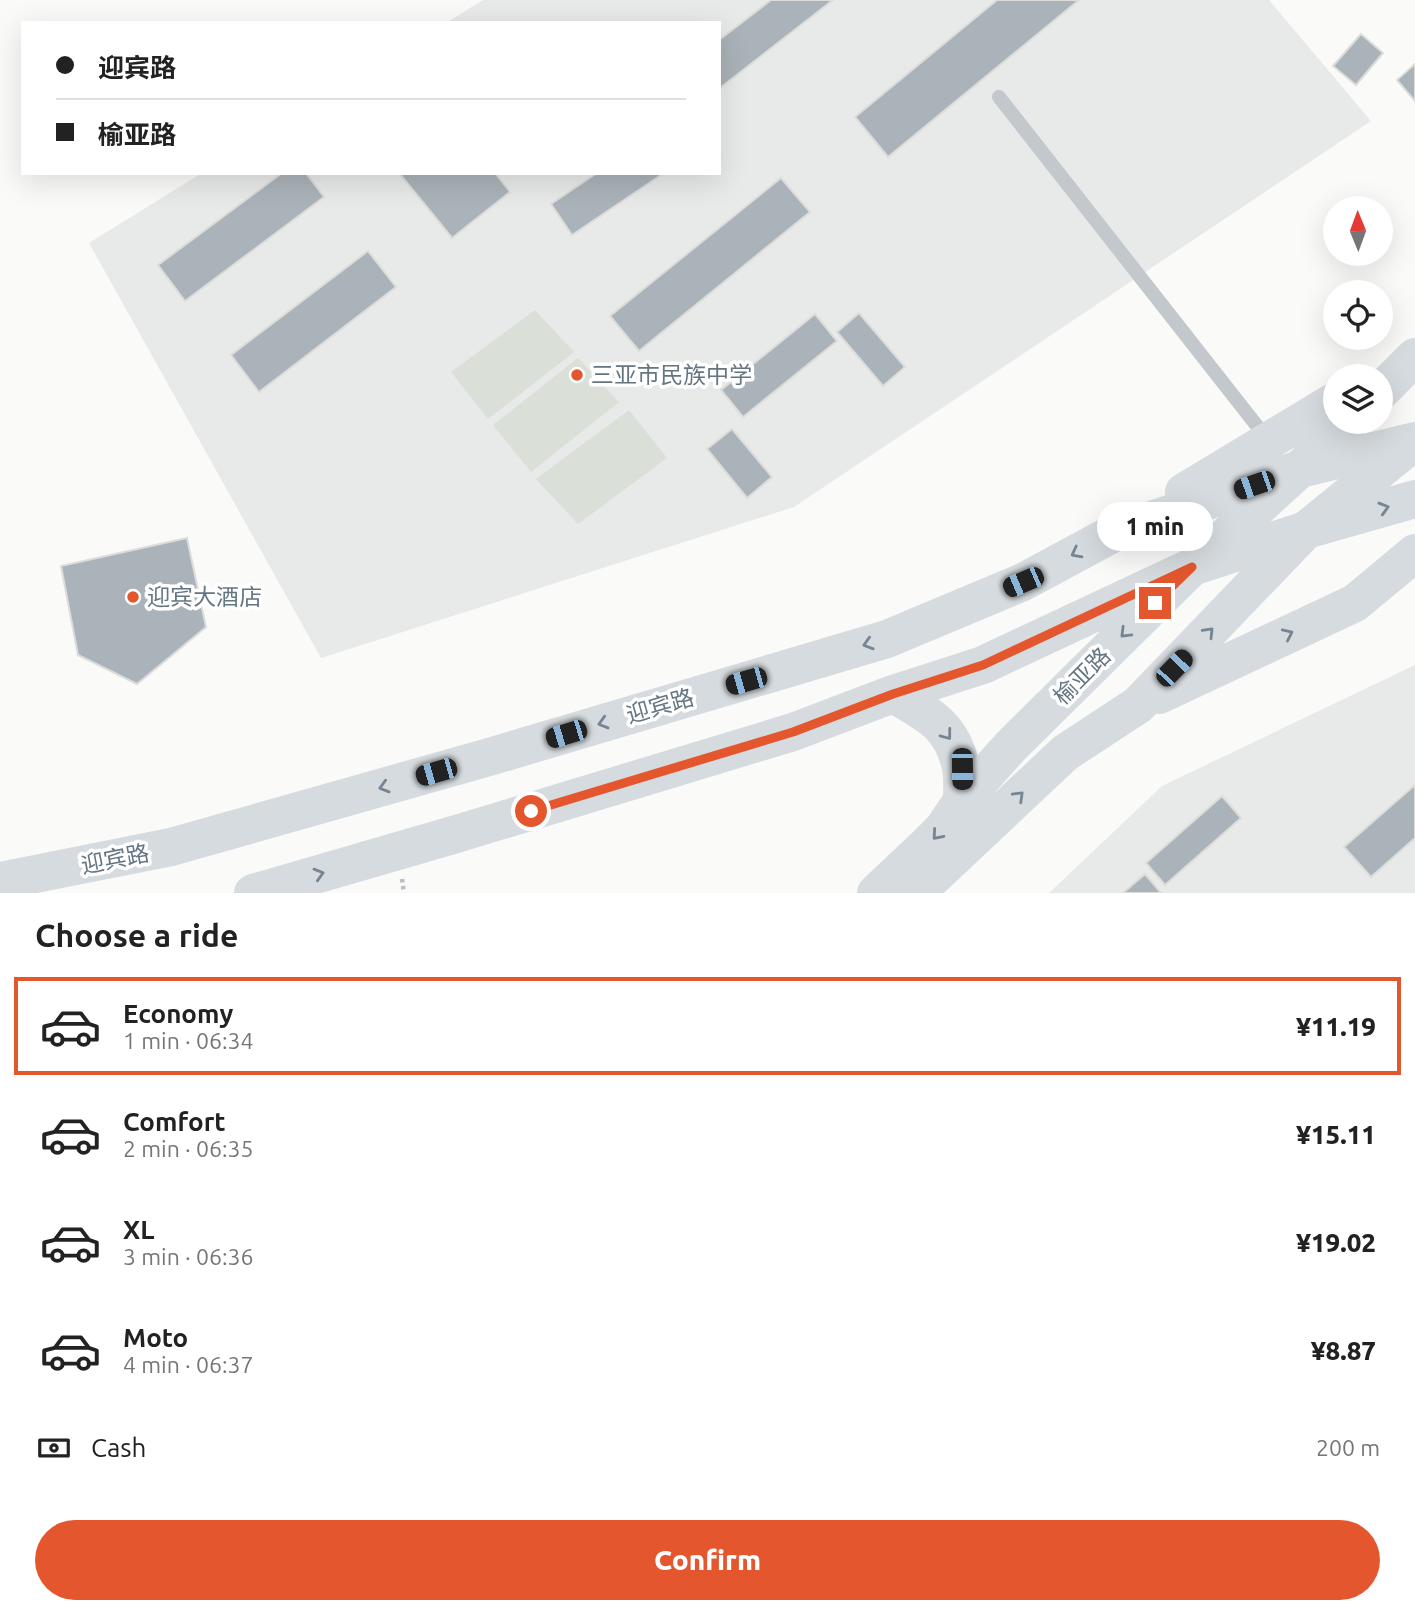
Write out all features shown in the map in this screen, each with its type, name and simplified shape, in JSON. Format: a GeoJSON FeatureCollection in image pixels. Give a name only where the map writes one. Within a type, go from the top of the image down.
{"type":"FeatureCollection","features":[{"type":"Feature","properties":{"kind":"highway"},"geometry":{"type":"LineString","coordinates":[[1393,368],[1415,356]]}},
{"type":"Feature","properties":{"kind":"highway"},"geometry":{"type":"LineString","coordinates":[[1393,379],[1415,356]]}},
{"type":"Feature","properties":{"kind":"highway"},"geometry":{"type":"LineString","coordinates":[[1114,533],[1323,408]]}},
{"type":"Feature","properties":{"kind":"highway","name":"榆亚路"},"geometry":{"type":"LineString","coordinates":[[876,893],[943,829],[962,801],[1010,747],[1192,567],[1336,434]]}},
{"type":"Feature","properties":{"kind":"highway"},"geometry":{"type":"LineString","coordinates":[[1306,530],[1415,441]]}},
{"type":"Feature","properties":{"kind":"highway","name":"迎宾路"},"geometry":{"type":"LineString","coordinates":[[0,881],[171,847],[502,753],[899,634],[1023,582],[1114,533],[1300,469],[1415,441]]}},
{"type":"Feature","properties":{"kind":"highway"},"geometry":{"type":"LineString","coordinates":[[253,893],[793,732],[893,694],[983,665],[1192,567],[1306,530],[1415,499]]}},
{"type":"Feature","properties":{"kind":"highway","name":"榆亚路"},"geometry":{"type":"LineString","coordinates":[[919,892],[1065,752],[1138,705],[1306,530]]}},
{"type":"Feature","properties":{"kind":"highway"},"geometry":{"type":"LineString","coordinates":[[1138,705],[1355,603],[1415,552]]}},
{"type":"Feature","properties":{"kind":"highway"},"geometry":{"type":"LineString","coordinates":[[772,673],[792,682],[800,694],[801,713],[793,732]]}},
{"type":"Feature","properties":{"kind":"highway"},"geometry":{"type":"LineString","coordinates":[[893,694],[930,715],[953,739],[962,769],[962,801]]}},
{"type":"Feature","properties":{"kind":"lane"},"geometry":{"type":"LineString","coordinates":[[999,97],[1268,441]]}},
{"type":"Feature","properties":{"kind":"shaded area","name":"三亚市民族中学"},"geometry":{"type":"Polygon","coordinates":[[[483,0],[1269,0],[1371,121],[794,507],[321,658],[89,243],[199,175],[721,175],[721,21],[449,21],[483,0]]]}},
{"type":"Feature","properties":{"kind":"shaded area"},"geometry":{"type":"Polygon","coordinates":[[[535,310],[574,352],[488,419],[451,372],[535,310]]]}},
{"type":"Feature","properties":{"kind":"shaded area"},"geometry":{"type":"Polygon","coordinates":[[[578,358],[619,402],[531,472],[493,425],[578,358]]]}},
{"type":"Feature","properties":{"kind":"shaded area"},"geometry":{"type":"Polygon","coordinates":[[[629,410],[667,458],[578,524],[536,479],[629,410]]]}},
{"type":"Feature","properties":{"kind":"shaded area"},"geometry":{"type":"Polygon","coordinates":[[[1415,665],[1415,893],[1049,893],[1162,786],[1415,665]]]}},
{"type":"Feature","properties":{"kind":"building"},"geometry":{"type":"Polygon","coordinates":[[[771,0],[833,0],[721,87],[721,38],[771,0]]]}},
{"type":"Feature","properties":{"kind":"building"},"geometry":{"type":"Polygon","coordinates":[[[997,0],[1079,0],[888,157],[855,117],[997,0]]]}},
{"type":"Feature","properties":{"kind":"building"},"geometry":{"type":"Polygon","coordinates":[[[1361,34],[1383,53],[1356,85],[1333,66],[1361,34]]]}},
{"type":"Feature","properties":{"kind":"building"},"geometry":{"type":"Polygon","coordinates":[[[1415,64],[1415,101],[1397,80],[1415,64]]]}},
{"type":"Feature","properties":{"kind":"building"},"geometry":{"type":"Polygon","coordinates":[[[279,175],[308,175],[324,197],[185,301],[158,265],[279,175]]]}},
{"type":"Feature","properties":{"kind":"building"},"geometry":{"type":"Polygon","coordinates":[[[401,175],[497,175],[510,192],[452,238],[401,175]]]}},
{"type":"Feature","properties":{"kind":"building"},"geometry":{"type":"Polygon","coordinates":[[[594,175],[661,175],[572,235],[551,204],[594,175]]]}},
{"type":"Feature","properties":{"kind":"building"},"geometry":{"type":"Polygon","coordinates":[[[781,178],[810,212],[639,351],[610,316],[781,178]]]}},
{"type":"Feature","properties":{"kind":"building"},"geometry":{"type":"Polygon","coordinates":[[[368,251],[396,287],[259,392],[231,355],[368,251]]]}},
{"type":"Feature","properties":{"kind":"building"},"geometry":{"type":"Polygon","coordinates":[[[859,313],[905,367],[883,386],[837,332],[859,313]]]}},
{"type":"Feature","properties":{"kind":"building"},"geometry":{"type":"Polygon","coordinates":[[[815,314],[837,341],[743,417],[721,390],[815,314]]]}},
{"type":"Feature","properties":{"kind":"building"},"geometry":{"type":"Polygon","coordinates":[[[732,429],[772,477],[747,498],[707,449],[732,429]]]}},
{"type":"Feature","properties":{"kind":"building","name":"迎宾大酒店"},"geometry":{"type":"Polygon","coordinates":[[[187,538],[206,627],[137,684],[78,655],[61,566],[187,538]]]}},
{"type":"Feature","properties":{"kind":"building"},"geometry":{"type":"Polygon","coordinates":[[[1415,785],[1415,838],[1371,877],[1344,847],[1415,785]]]}},
{"type":"Feature","properties":{"kind":"building"},"geometry":{"type":"Polygon","coordinates":[[[1222,796],[1241,818],[1165,885],[1146,863],[1222,796]]]}},
{"type":"Feature","properties":{"kind":"building"},"geometry":{"type":"Polygon","coordinates":[[[1145,874],[1161,893],[1123,893],[1145,874]]]}},
{"type":"Feature","properties":{"kind":"place","name":"三亚市民族中学"},"geometry":{"type":"Point","coordinates":[577,375]}},
{"type":"Feature","properties":{"kind":"place","name":"迎宾大酒店"},"geometry":{"type":"Point","coordinates":[133,597]}},
{"type":"Feature","properties":{"kind":"route"},"geometry":{"type":"LineString","coordinates":[[531,811],[793,732],[893,694],[983,665],[1192,567],[1155,603]]}}]}
